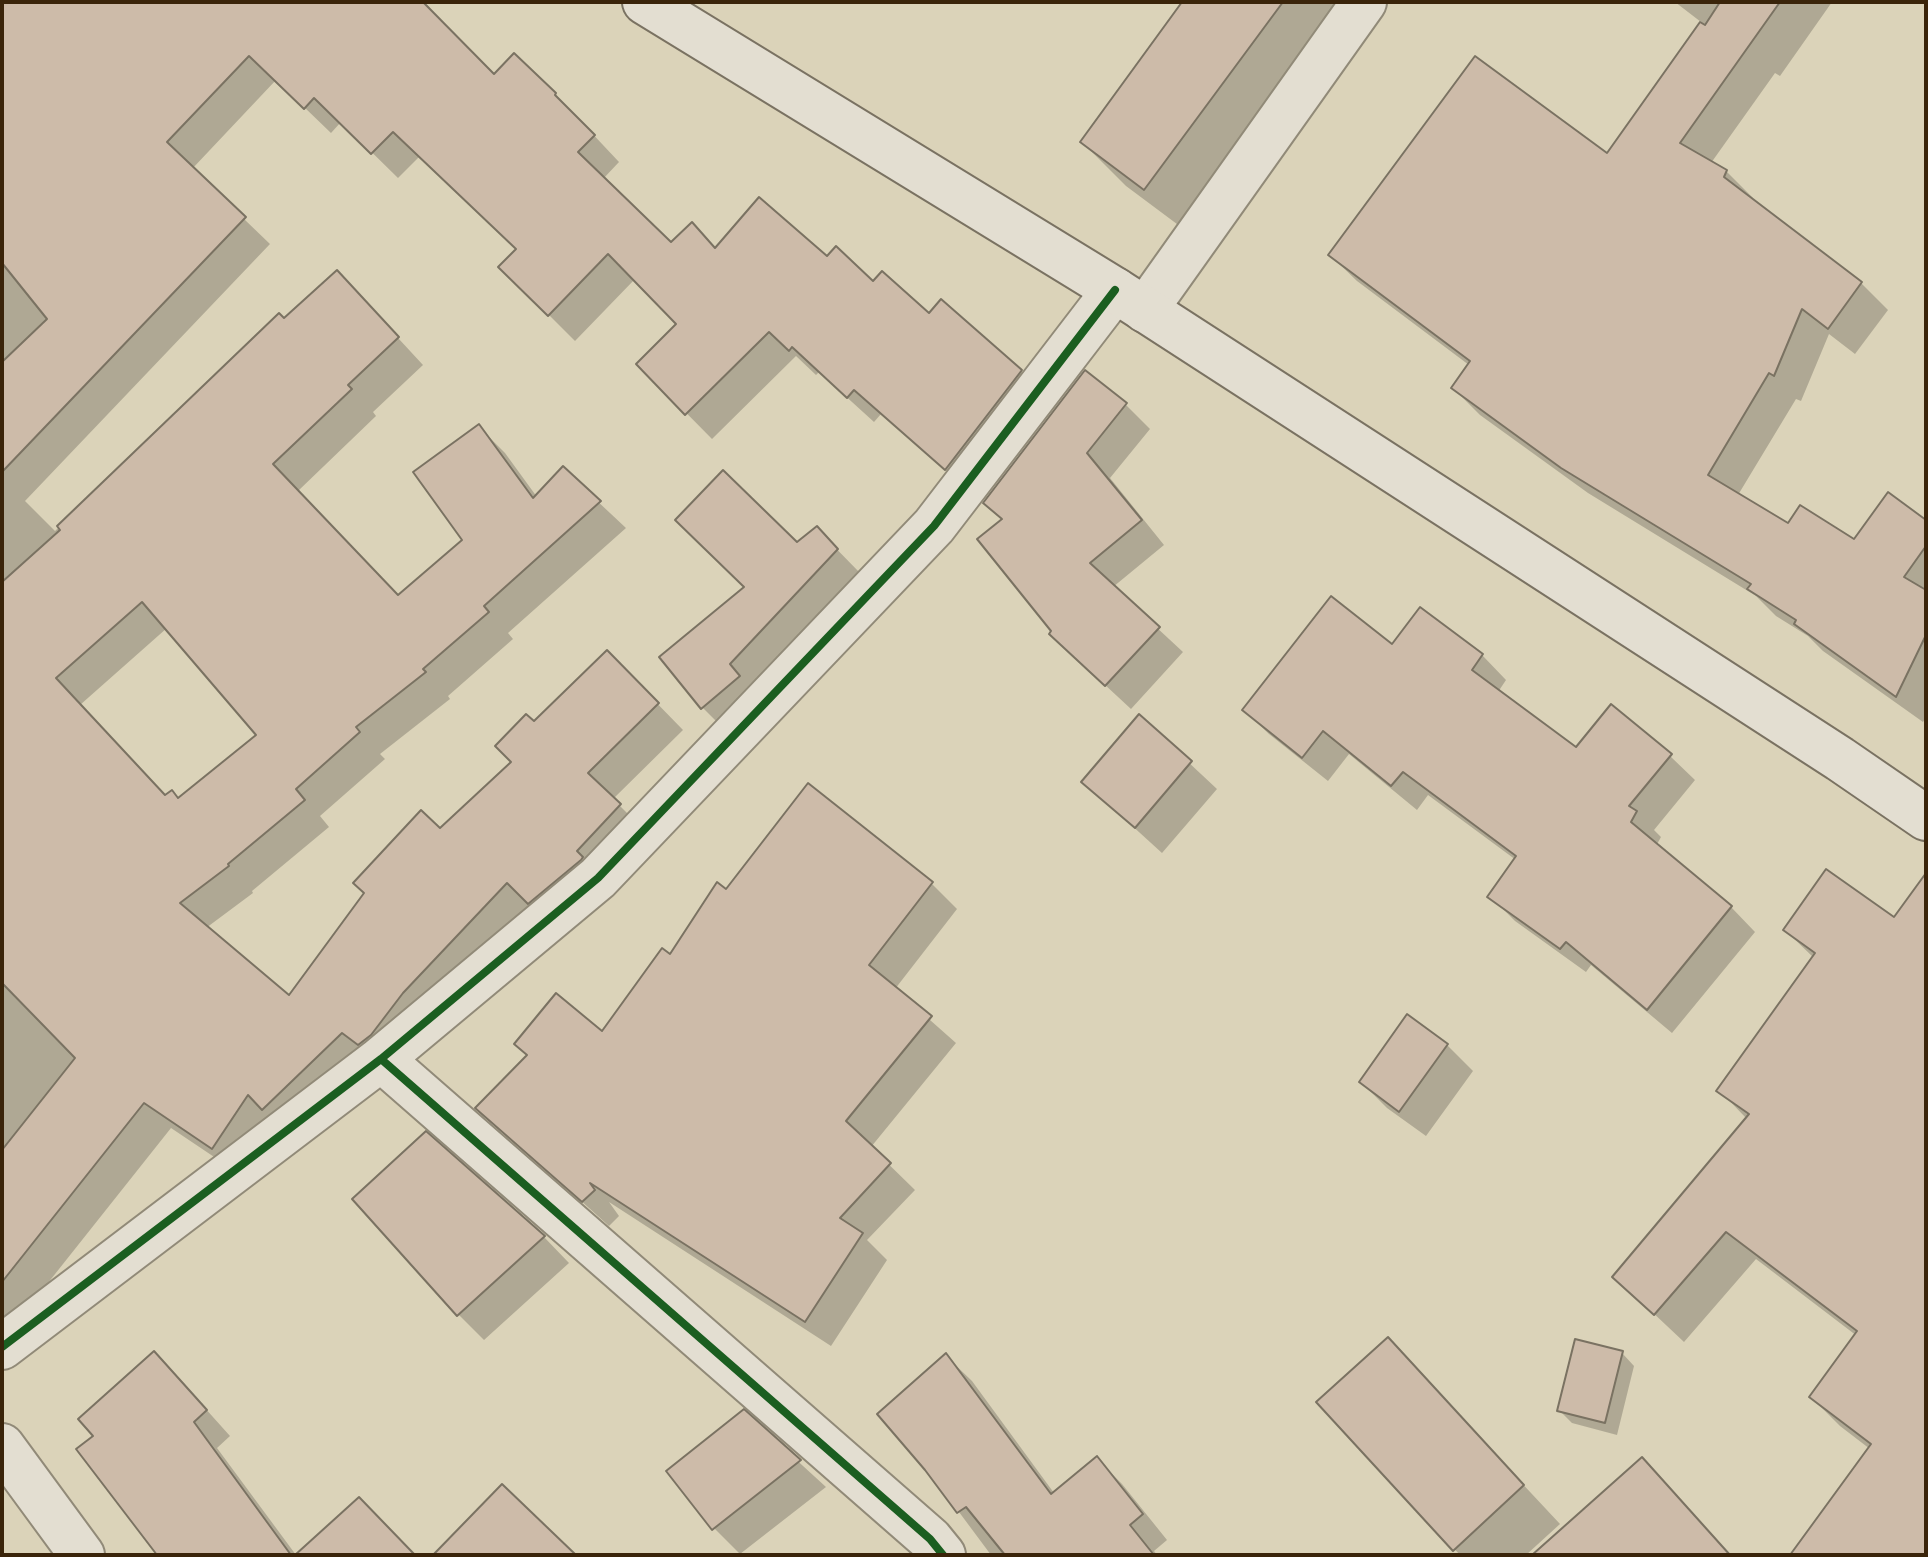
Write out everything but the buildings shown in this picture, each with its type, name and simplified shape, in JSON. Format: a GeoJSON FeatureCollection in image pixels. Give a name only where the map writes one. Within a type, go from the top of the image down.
{"type":"FeatureCollection","features":[{"type":"Feature","properties":{"kind":"street"},"geometry":{"type":"LineString","coordinates":[[645,2],[1130,300],[1840,759],[1926,818]]}},
{"type":"Feature","properties":{"kind":"street"},"geometry":{"type":"LineString","coordinates":[[2,1347],[381,1059],[598,878],[934,526],[1130,300],[1364,2]]}},
{"type":"Feature","properties":{"kind":"street"},"geometry":{"type":"LineString","coordinates":[[381,1059],[930,1539],[943,1555]]}},
{"type":"Feature","properties":{"kind":"street"},"geometry":{"type":"LineString","coordinates":[[2,1446],[82,1555]]}},
{"type":"Feature","properties":{"kind":"cycle path"},"geometry":{"type":"LineString","coordinates":[[2,1347],[381,1059],[598,878],[934,526],[1115,290]]}},
{"type":"Feature","properties":{"kind":"cycle path"},"geometry":{"type":"LineString","coordinates":[[381,1059],[930,1539],[943,1555]]}}]}
